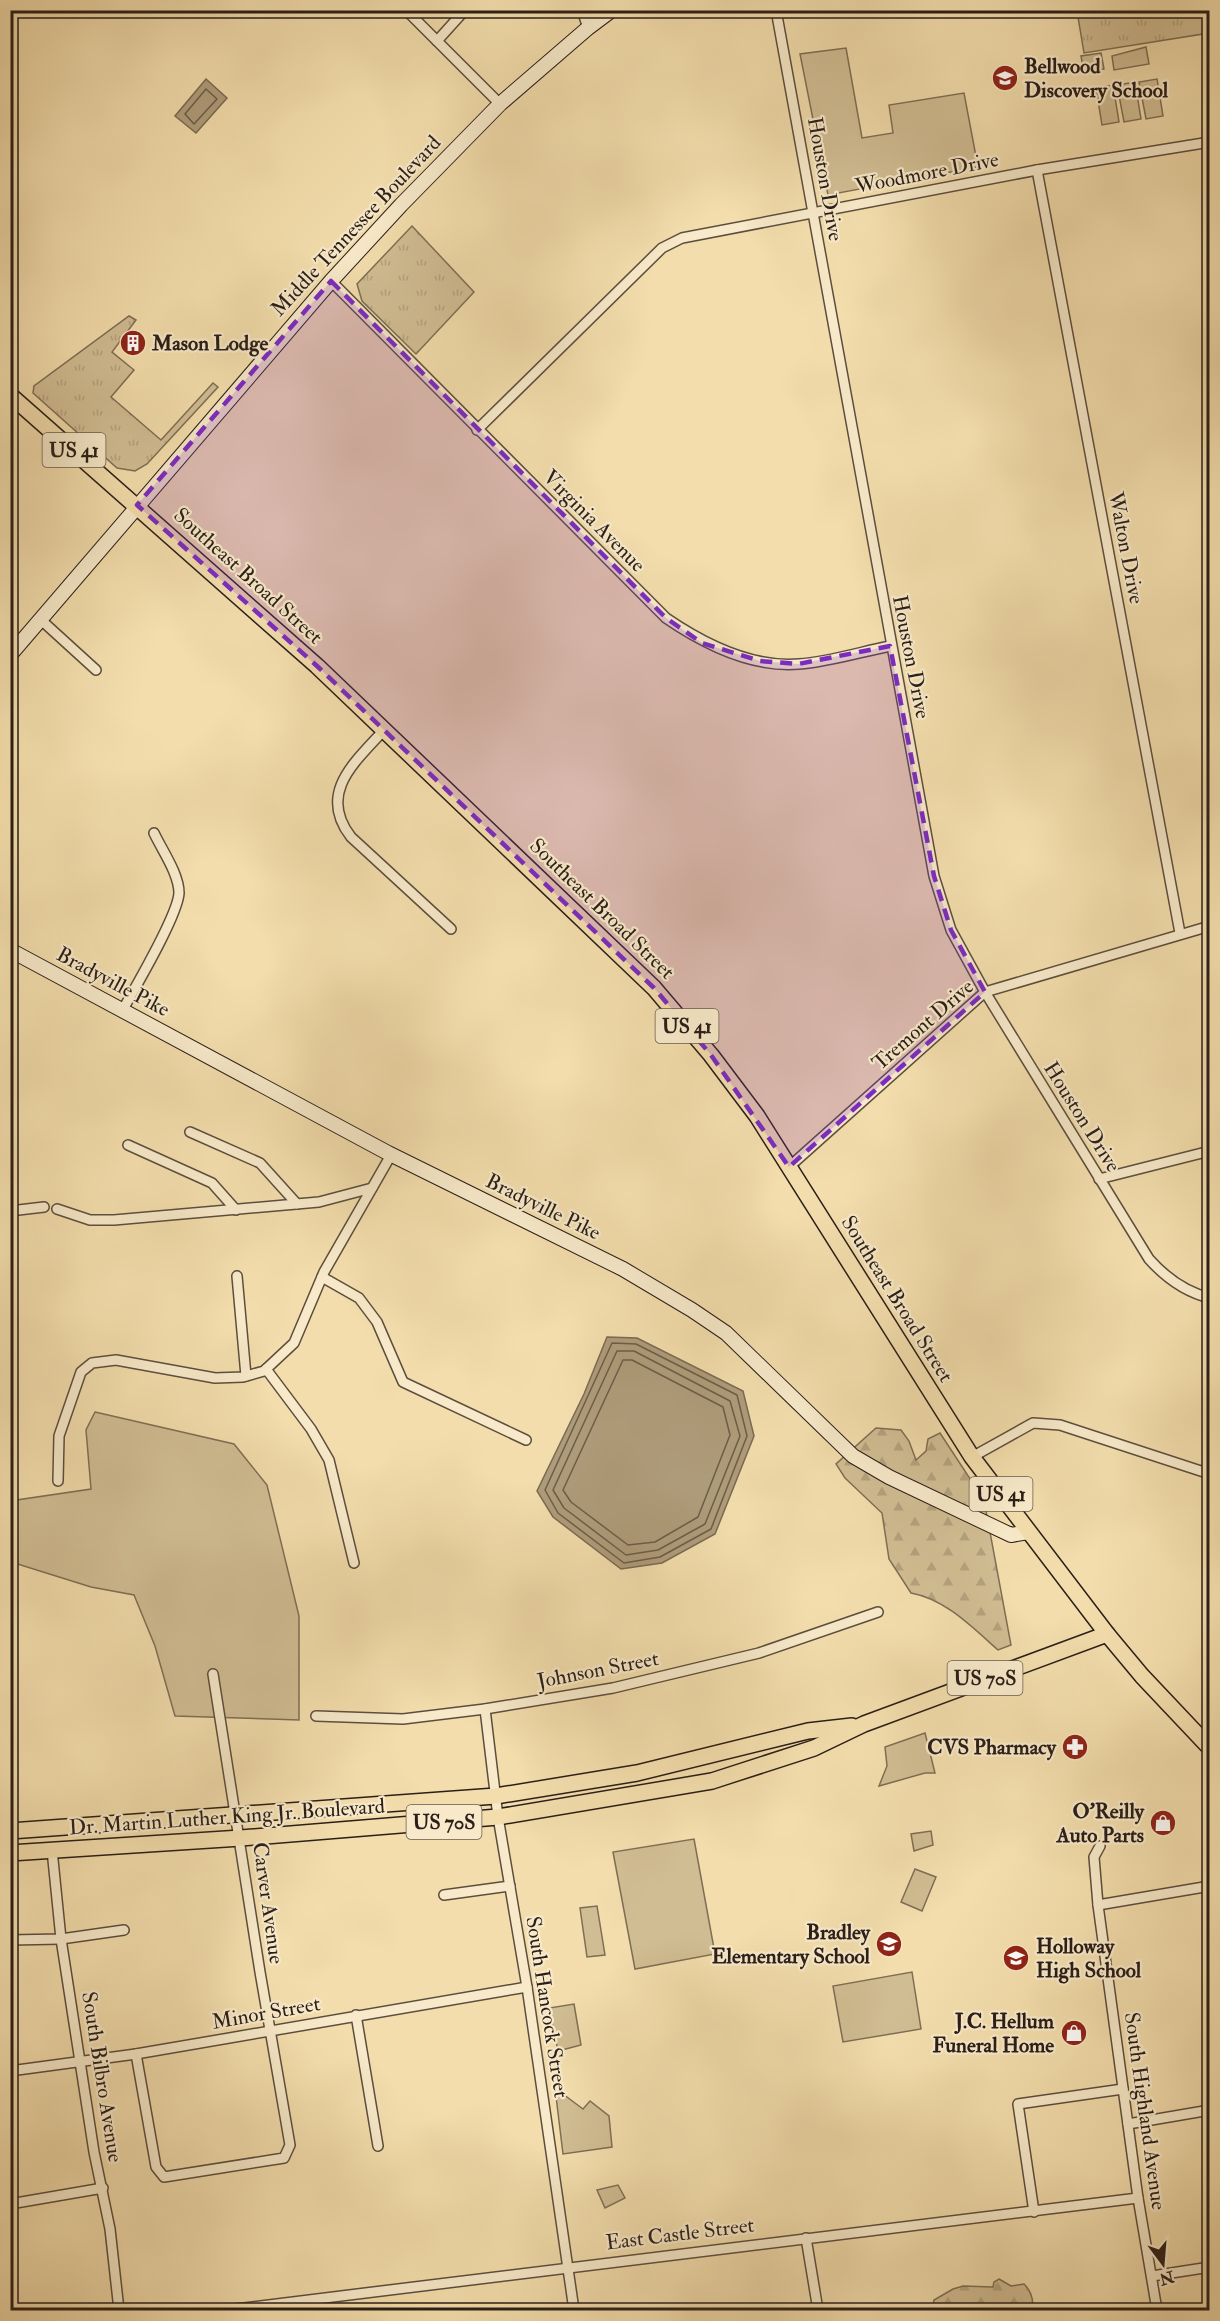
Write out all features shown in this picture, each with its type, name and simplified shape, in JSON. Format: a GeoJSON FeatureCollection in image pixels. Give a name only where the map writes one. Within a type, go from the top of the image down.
{"type":"FeatureCollection","features":[{"type":"Feature","properties":{"kind":"main road","name":"Middle Tennessee Boulevard"},"geometry":{"type":"LineString","coordinates":[[10,655],[331,280],[500,104],[612,10]]}},
{"type":"Feature","properties":{"kind":"main road","name":"Southeast Broad Street"},"geometry":{"type":"LineString","coordinates":[[10,395],[233,589],[654,988],[711,1055],[757,1116],[972,1457],[1107,1634],[1142,1676],[1209,1748]]}},
{"type":"Feature","properties":{"kind":"main road","name":"Bradyville Pike"},"geometry":{"type":"LineString","coordinates":[[10,950],[391,1155],[623,1269],[726,1333],[852,1456],[890,1478],[1011,1535],[1028,1532]]}},
{"type":"Feature","properties":{"kind":"main road","name":"Dr. Martin Luther King Jr. Boulevard"},"geometry":{"type":"LineString","coordinates":[[10,1853],[241,1838],[498,1817],[712,1781],[814,1748],[864,1724],[1107,1634]]}},
{"type":"Feature","properties":{"kind":"main road","name":"Dr. Martin Luther King Jr. Boulevard"},"geometry":{"type":"LineString","coordinates":[[10,1831],[496,1796],[565,1787],[637,1773],[808,1731],[864,1724]]}},
{"type":"Feature","properties":{"kind":"street"},"geometry":{"type":"LineString","coordinates":[[406,10],[500,104]]}},
{"type":"Feature","properties":{"kind":"street"},"geometry":{"type":"LineString","coordinates":[[437,41],[465,10]]}},
{"type":"Feature","properties":{"kind":"street"},"geometry":{"type":"LineString","coordinates":[[582,10],[588,28]]}},
{"type":"Feature","properties":{"kind":"street","name":"Houston Drive"},"geometry":{"type":"LineString","coordinates":[[776,10],[890,646],[934,876],[951,930],[985,992],[1149,1259],[1165,1277],[1197,1295],[1209,1298]]}},
{"type":"Feature","properties":{"kind":"street","name":"Woodmore Drive"},"geometry":{"type":"LineString","coordinates":[[477,430],[662,248],[682,238],[1037,170],[1209,142]]}},
{"type":"Feature","properties":{"kind":"street","name":"Walton Drive"},"geometry":{"type":"LineString","coordinates":[[1037,170],[1180,933]]}},
{"type":"Feature","properties":{"kind":"street","name":"Virginia Avenue"},"geometry":{"type":"LineString","coordinates":[[331,280],[477,430],[666,618],[702,643],[760,661],[798,664],[890,646]]}},
{"type":"Feature","properties":{"kind":"street"},"geometry":{"type":"LineString","coordinates":[[40,619],[96,670]]}},
{"type":"Feature","properties":{"kind":"street"},"geometry":{"type":"LineString","coordinates":[[384,730],[345,773],[337,807],[341,824],[351,837],[451,929]]}},
{"type":"Feature","properties":{"kind":"street"},"geometry":{"type":"LineString","coordinates":[[122,1011],[164,932],[179,894],[174,875],[154,833]]}},
{"type":"Feature","properties":{"kind":"street","name":"Tremont Drive"},"geometry":{"type":"LineString","coordinates":[[789,1167],[985,992],[1209,926]]}},
{"type":"Feature","properties":{"kind":"street"},"geometry":{"type":"LineString","coordinates":[[190,1132],[260,1163],[297,1204]]}},
{"type":"Feature","properties":{"kind":"street"},"geometry":{"type":"LineString","coordinates":[[128,1145],[212,1183],[236,1210]]}},
{"type":"Feature","properties":{"kind":"street"},"geometry":{"type":"LineString","coordinates":[[1100,1179],[1209,1152]]}},
{"type":"Feature","properties":{"kind":"street"},"geometry":{"type":"LineString","coordinates":[[58,1480],[59,1436],[81,1372],[92,1363],[116,1360],[215,1378],[246,1376],[266,1369],[294,1342],[322,1277],[391,1155]]}},
{"type":"Feature","properties":{"kind":"street"},"geometry":{"type":"LineString","coordinates":[[57,1209],[90,1220],[114,1220],[319,1202],[372,1188]]}},
{"type":"Feature","properties":{"kind":"street"},"geometry":{"type":"LineString","coordinates":[[10,1210],[44,1207]]}},
{"type":"Feature","properties":{"kind":"street"},"geometry":{"type":"LineString","coordinates":[[237,1276],[246,1376]]}},
{"type":"Feature","properties":{"kind":"street"},"geometry":{"type":"LineString","coordinates":[[322,1277],[359,1298],[377,1322],[403,1382],[526,1440]]}},
{"type":"Feature","properties":{"kind":"street"},"geometry":{"type":"LineString","coordinates":[[266,1369],[311,1429],[329,1460],[354,1563]]}},
{"type":"Feature","properties":{"kind":"street"},"geometry":{"type":"LineString","coordinates":[[972,1457],[1033,1423],[1060,1425],[1209,1474]]}},
{"type":"Feature","properties":{"kind":"street","name":"Johnson Street"},"geometry":{"type":"LineString","coordinates":[[316,1716],[403,1719],[485,1709],[613,1688],[759,1653],[878,1612]]}},
{"type":"Feature","properties":{"kind":"street","name":"Carver Avenue"},"geometry":{"type":"LineString","coordinates":[[136,2054],[156,2167],[164,2177],[284,2158],[290,2145],[213,1674]]}},
{"type":"Feature","properties":{"kind":"street","name":"South Hancock Street"},"geometry":{"type":"LineString","coordinates":[[485,1709],[498,1817],[527,1987],[574,2310]]}},
{"type":"Feature","properties":{"kind":"street","name":"South Highland Avenue"},"geometry":{"type":"LineString","coordinates":[[1100,1845],[1094,1857],[1098,1905],[1138,2198],[1156,2310]]}},
{"type":"Feature","properties":{"kind":"street","name":"South Bilbro Avenue"},"geometry":{"type":"LineString","coordinates":[[52,1850],[61,1939],[94,2156],[103,2188],[119,2310]]}},
{"type":"Feature","properties":{"kind":"street"},"geometry":{"type":"LineString","coordinates":[[444,1895],[510,1886]]}},
{"type":"Feature","properties":{"kind":"street"},"geometry":{"type":"LineString","coordinates":[[1098,1905],[1209,1886]]}},
{"type":"Feature","properties":{"kind":"street"},"geometry":{"type":"LineString","coordinates":[[10,1940],[61,1939],[124,1930]]}},
{"type":"Feature","properties":{"kind":"street","name":"Minor Street"},"geometry":{"type":"LineString","coordinates":[[10,2071],[136,2054],[527,1987]]}},
{"type":"Feature","properties":{"kind":"street"},"geometry":{"type":"LineString","coordinates":[[356,2015],[378,2146]]}},
{"type":"Feature","properties":{"kind":"street"},"geometry":{"type":"LineString","coordinates":[[1035,2212],[1018,2104],[1123,2089]]}},
{"type":"Feature","properties":{"kind":"street"},"geometry":{"type":"LineString","coordinates":[[1128,2124],[1209,2110]]}},
{"type":"Feature","properties":{"kind":"street"},"geometry":{"type":"LineString","coordinates":[[10,2204],[103,2188]]}},
{"type":"Feature","properties":{"kind":"street","name":"East Castle Street"},"geometry":{"type":"LineString","coordinates":[[227,2310],[567,2265],[1035,2212],[1138,2198]]}},
{"type":"Feature","properties":{"kind":"street"},"geometry":{"type":"LineString","coordinates":[[806,2238],[818,2310]]}},
{"type":"Feature","properties":{"kind":"street"},"geometry":{"type":"LineString","coordinates":[[1152,2276],[1209,2267]]}},
{"type":"Feature","properties":{"kind":"highlighted area"},"geometry":{"type":"Polygon","coordinates":[[[331,281],[666,618],[702,643],[760,661],[798,664],[890,646],[934,876],[951,930],[985,992],[789,1167],[711,1055],[654,988],[317,666],[137,505],[331,281]]]}},
{"type":"Feature","properties":{"kind":"green space"},"geometry":{"type":"Polygon","coordinates":[[[1077,11],[1207,11],[1209,33],[1084,53],[1077,11]]]}},
{"type":"Feature","properties":{"kind":"green space"},"geometry":{"type":"Polygon","coordinates":[[[1146,47],[1149,64],[1114,70],[1112,56],[1146,47]]]}},
{"type":"Feature","properties":{"kind":"green space"},"geometry":{"type":"Polygon","coordinates":[[[846,48],[862,138],[893,133],[889,105],[964,93],[978,167],[828,195],[800,54],[846,48]]]}},
{"type":"Feature","properties":{"kind":"green space"},"geometry":{"type":"Polygon","coordinates":[[[1101,53],[1104,69],[1084,73],[1081,56],[1101,53]]]}},
{"type":"Feature","properties":{"kind":"green space"},"geometry":{"type":"Polygon","coordinates":[[[1157,79],[1163,116],[1146,119],[1139,82],[1157,79]]]}},
{"type":"Feature","properties":{"kind":"green space"},"geometry":{"type":"Polygon","coordinates":[[[1135,82],[1141,119],[1124,122],[1117,85],[1135,82]]]}},
{"type":"Feature","properties":{"kind":"green space"},"geometry":{"type":"Polygon","coordinates":[[[1113,85],[1119,122],[1102,125],[1096,88],[1113,85]]]}},
{"type":"Feature","properties":{"kind":"green space"},"geometry":{"type":"Polygon","coordinates":[[[412,226],[474,292],[416,354],[362,301],[357,284],[412,226]]]}},
{"type":"Feature","properties":{"kind":"green space"},"geometry":{"type":"Polygon","coordinates":[[[129,316],[136,320],[112,352],[134,370],[111,397],[161,440],[213,383],[218,387],[147,464],[135,471],[117,468],[33,393],[34,386],[129,316]]]}},
{"type":"Feature","properties":{"kind":"green space"},"geometry":{"type":"Polygon","coordinates":[[[95,1412],[234,1444],[267,1485],[299,1616],[299,1720],[175,1716],[155,1646],[134,1595],[91,1587],[11,1562],[10,1501],[91,1489],[86,1430],[95,1412]]]}},
{"type":"Feature","properties":{"kind":"green space"},"geometry":{"type":"Polygon","coordinates":[[[876,1428],[901,1430],[909,1441],[916,1460],[926,1451],[928,1439],[940,1433],[984,1500],[1011,1645],[998,1650],[947,1608],[923,1596],[911,1593],[889,1559],[882,1513],[845,1478],[836,1464],[876,1428]]]}},
{"type":"Feature","properties":{"kind":"green space"},"geometry":{"type":"Polygon","coordinates":[[[925,1733],[935,1773],[925,1773],[879,1786],[887,1766],[885,1747],[925,1733]]]}},
{"type":"Feature","properties":{"kind":"green space"},"geometry":{"type":"Polygon","coordinates":[[[931,1831],[933,1845],[914,1851],[911,1834],[931,1831]]]}},
{"type":"Feature","properties":{"kind":"green space"},"geometry":{"type":"Polygon","coordinates":[[[694,1839],[715,1954],[635,1969],[613,1852],[694,1839]]]}},
{"type":"Feature","properties":{"kind":"green space"},"geometry":{"type":"Polygon","coordinates":[[[915,1869],[936,1877],[922,1911],[901,1902],[915,1869]]]}},
{"type":"Feature","properties":{"kind":"green space"},"geometry":{"type":"Polygon","coordinates":[[[597,1906],[605,1955],[587,1957],[580,1908],[597,1906]]]}},
{"type":"Feature","properties":{"kind":"green space"},"geometry":{"type":"Polygon","coordinates":[[[912,1972],[921,2029],[843,2042],[833,1986],[912,1972]]]}},
{"type":"Feature","properties":{"kind":"green space"},"geometry":{"type":"Polygon","coordinates":[[[574,2004],[581,2045],[558,2051],[549,2008],[574,2004]]]}},
{"type":"Feature","properties":{"kind":"green space"},"geometry":{"type":"Polygon","coordinates":[[[555,2088],[583,2109],[590,2101],[609,2116],[612,2147],[563,2154],[555,2088]]]}},
{"type":"Feature","properties":{"kind":"green space"},"geometry":{"type":"Polygon","coordinates":[[[618,2185],[625,2198],[605,2208],[597,2190],[618,2185]]]}},
{"type":"Feature","properties":{"kind":"green space"},"geometry":{"type":"Polygon","coordinates":[[[999,2279],[1011,2286],[1024,2284],[1032,2296],[1032,2310],[978,2310],[972,2305],[959,2310],[932,2310],[934,2300],[953,2289],[963,2286],[993,2287],[994,2282],[999,2279]]]}},
{"type":"Feature","properties":{"kind":"water"},"geometry":{"type":"Polygon","coordinates":[[[206,79],[227,98],[196,133],[175,116],[206,79]]]}},
{"type":"Feature","properties":{"kind":"water"},"geometry":{"type":"Polygon","coordinates":[[[607,1337],[637,1338],[743,1391],[754,1436],[715,1534],[662,1563],[621,1569],[553,1517],[537,1491],[584,1394],[607,1337]]]}},
{"type":"Feature","properties":{"kind":"place","name":"Bellwood Discovery School"},"geometry":{"type":"Point","coordinates":[1005,78]}},
{"type":"Feature","properties":{"kind":"place","name":"Mason Lodge"},"geometry":{"type":"Point","coordinates":[133,343]}},
{"type":"Feature","properties":{"kind":"place","name":"CVS Pharmacy"},"geometry":{"type":"Point","coordinates":[1075,1747]}},
{"type":"Feature","properties":{"kind":"place","name":"O'Reilly Auto Parts"},"geometry":{"type":"Point","coordinates":[1163,1823]}},
{"type":"Feature","properties":{"kind":"place","name":"Bradley Elementary School"},"geometry":{"type":"Point","coordinates":[889,1944]}},
{"type":"Feature","properties":{"kind":"place","name":"Holloway High School"},"geometry":{"type":"Point","coordinates":[1016,1958]}},
{"type":"Feature","properties":{"kind":"place","name":"J.C. Hellum Funeral Home"},"geometry":{"type":"Point","coordinates":[1074,2033]}}]}
